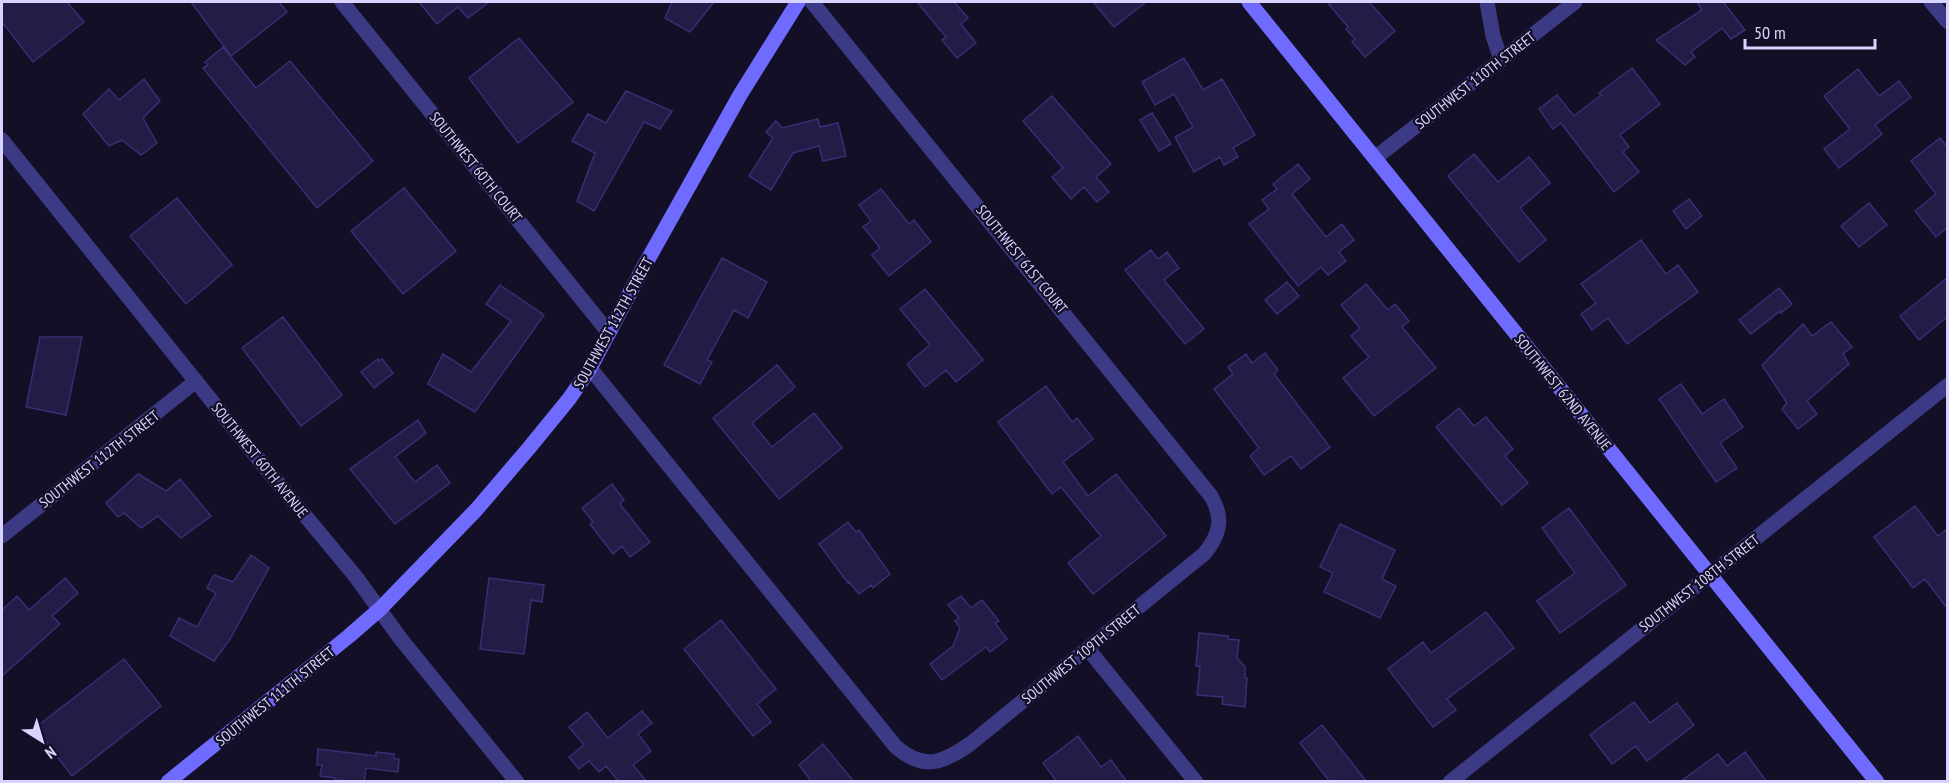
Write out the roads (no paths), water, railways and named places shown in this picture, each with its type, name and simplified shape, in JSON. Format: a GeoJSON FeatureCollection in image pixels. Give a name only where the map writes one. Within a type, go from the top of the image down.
{"type":"FeatureCollection","features":[{"type":"Feature","properties":{"kind":"main road","name":"SOUTHWEST 112TH STREET"},"geometry":{"type":"LineString","coordinates":[[380,609],[503,479],[569,399],[590,368],[740,95],[798,2]]}},
{"type":"Feature","properties":{"kind":"main road","name":"SOUTHWEST 62ND AVENUE"},"geometry":{"type":"LineString","coordinates":[[1249,2],[1877,782]]}},
{"type":"Feature","properties":{"kind":"main road","name":"SOUTHWEST 111TH STREET"},"geometry":{"type":"LineString","coordinates":[[168,782],[340,644],[380,609]]}},
{"type":"Feature","properties":{"kind":"street","name":"SOUTHWEST 60TH COURT"},"geometry":{"type":"LineString","coordinates":[[342,2],[609,333]]}},
{"type":"Feature","properties":{"kind":"street","name":"SOUTHWEST 61ST COURT"},"geometry":{"type":"LineString","coordinates":[[812,2],[1211,496],[1220,523]]}},
{"type":"Feature","properties":{"kind":"street"},"geometry":{"type":"LineString","coordinates":[[1487,2],[1493,36],[1501,60]]}},
{"type":"Feature","properties":{"kind":"street","name":"SOUTHWEST 110TH STREET"},"geometry":{"type":"LineString","coordinates":[[1375,158],[1575,2]]}},
{"type":"Feature","properties":{"kind":"street"},"geometry":{"type":"LineString","coordinates":[[1930,2],[1947,22]]}},
{"type":"Feature","properties":{"kind":"street","name":"SOUTHWEST 60TH AVENUE"},"geometry":{"type":"LineString","coordinates":[[4,149],[196,381],[517,782]]}},
{"type":"Feature","properties":{"kind":"street","name":"SOUTHWEST 109TH STREET"},"geometry":{"type":"LineString","coordinates":[[590,368],[896,747],[913,759],[923,762],[943,760],[956,754],[1088,649],[1204,554],[1216,537],[1220,523]]}},
{"type":"Feature","properties":{"kind":"street","name":"SOUTHWEST 112TH STREET"},"geometry":{"type":"LineString","coordinates":[[2,536],[196,381]]}},
{"type":"Feature","properties":{"kind":"street","name":"SOUTHWEST 108TH STREET"},"geometry":{"type":"LineString","coordinates":[[1450,782],[1947,385]]}},
{"type":"Feature","properties":{"kind":"street"},"geometry":{"type":"LineString","coordinates":[[1088,649],[1196,782]]}}]}
